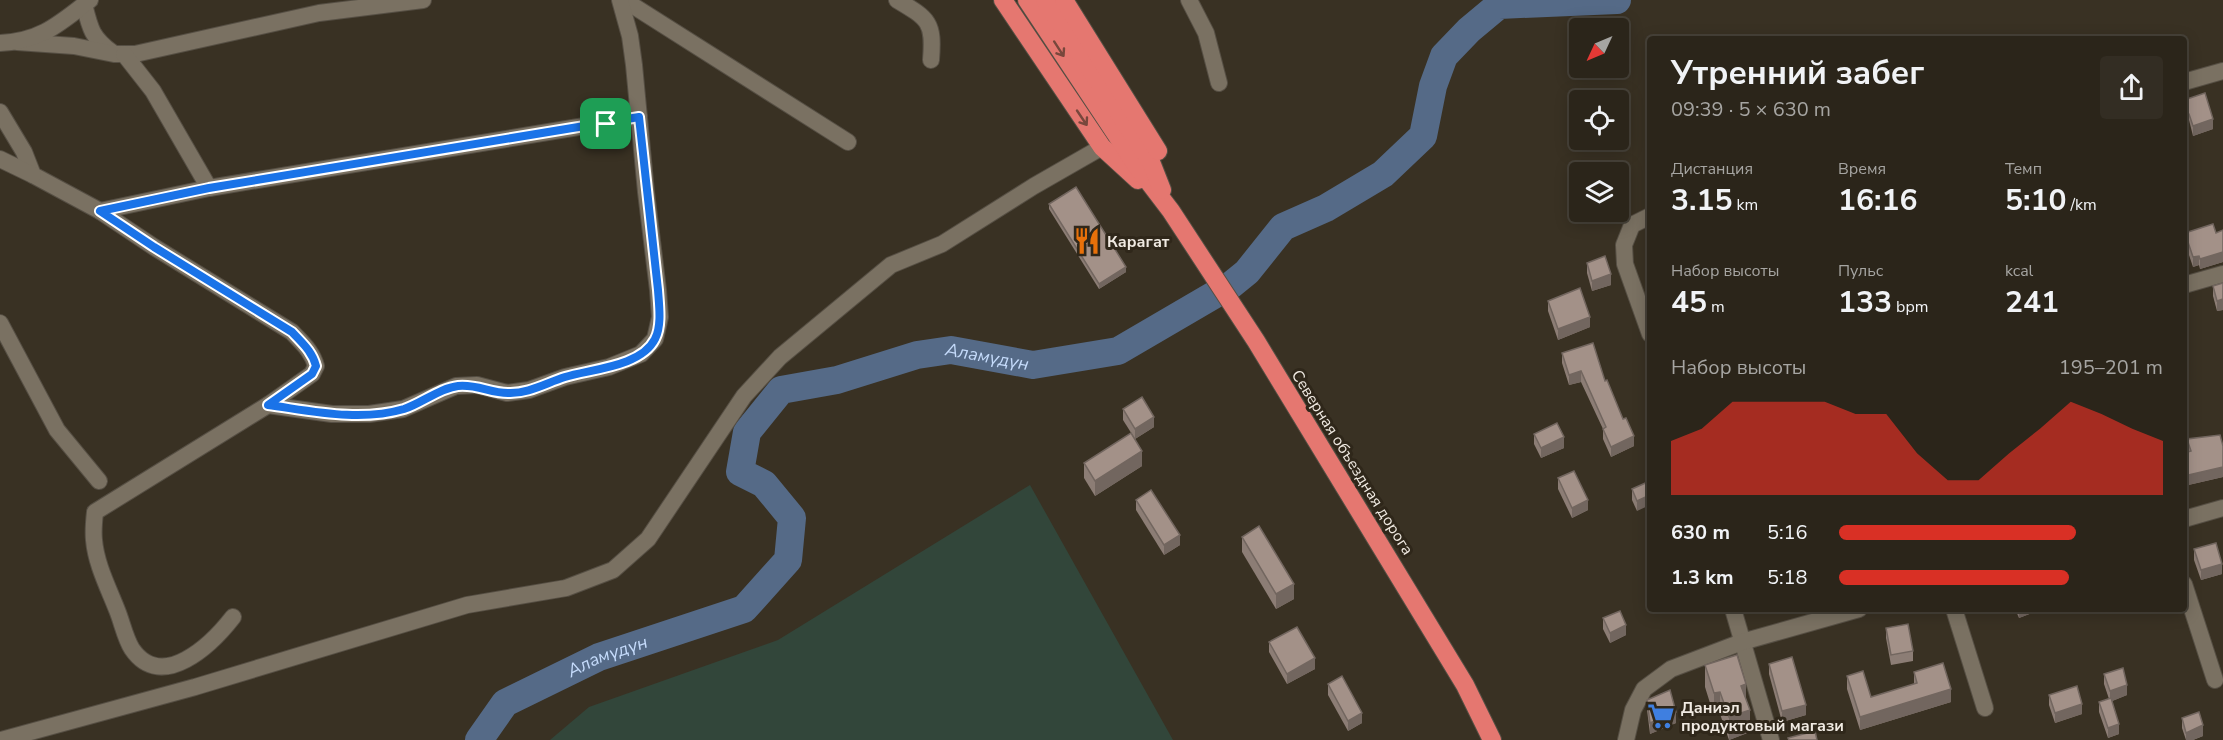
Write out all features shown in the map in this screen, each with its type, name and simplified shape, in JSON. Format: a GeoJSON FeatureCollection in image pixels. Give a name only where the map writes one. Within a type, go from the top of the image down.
{"type":"FeatureCollection","features":[{"type":"Feature","properties":{"kind":"highway"},"geometry":{"type":"LineString","coordinates":[[1003,0],[1102,147],[1176,219]]}},
{"type":"Feature","properties":{"kind":"highway","name":"Северная объездная дорога"},"geometry":{"type":"LineString","coordinates":[[1027,0],[1256,341],[1465,685],[1492,740]]}},
{"type":"Feature","properties":{"kind":"highway","name":"Северная объездная дорога"},"geometry":{"type":"LineString","coordinates":[[1045,0],[1151,162],[1176,219]]}},
{"type":"Feature","properties":{"kind":"highway"},"geometry":{"type":"LineString","coordinates":[[1064,0],[1161,155],[1176,219]]}},
{"type":"Feature","properties":{"kind":"street"},"geometry":{"type":"LineString","coordinates":[[8,43],[74,46],[119,54],[165,48],[319,13],[423,0]]}},
{"type":"Feature","properties":{"kind":"street"},"geometry":{"type":"LineString","coordinates":[[268,405],[332,414],[369,414],[403,409],[456,386],[477,385],[507,393],[529,390],[565,377],[609,367],[640,354],[655,339],[660,317],[630,36],[622,0]]}},
{"type":"Feature","properties":{"kind":"street"},"geometry":{"type":"LineString","coordinates":[[622,0],[848,142]]}},
{"type":"Feature","properties":{"kind":"street"},"geometry":{"type":"LineString","coordinates":[[897,0],[916,11],[929,24],[933,35],[931,60]]}},
{"type":"Feature","properties":{"kind":"street"},"geometry":{"type":"LineString","coordinates":[[1189,0],[1206,33],[1219,83]]}},
{"type":"Feature","properties":{"kind":"street"},"geometry":{"type":"LineString","coordinates":[[8,43],[43,34],[87,2],[91,31],[99,42],[119,54],[153,91],[209,188]]}},
{"type":"Feature","properties":{"kind":"street"},"geometry":{"type":"LineString","coordinates":[[2187,81],[2223,71]]}},
{"type":"Feature","properties":{"kind":"street"},"geometry":{"type":"LineString","coordinates":[[0,112],[24,152],[33,175]]}},
{"type":"Feature","properties":{"kind":"street"},"geometry":{"type":"LineString","coordinates":[[100,211],[209,188],[639,117]]}},
{"type":"Feature","properties":{"kind":"street"},"geometry":{"type":"LineString","coordinates":[[1,740],[195,687],[466,605],[566,588],[613,570],[648,539],[744,396],[780,357],[891,264],[942,244],[1034,186],[1102,147]]}},
{"type":"Feature","properties":{"kind":"street"},"geometry":{"type":"LineString","coordinates":[[0,159],[100,211],[292,332],[314,357],[316,366],[312,374],[268,405],[94,512],[94,539],[100,567],[132,649],[145,661],[158,666],[174,666],[207,645],[219,635],[233,617]]}},
{"type":"Feature","properties":{"kind":"street"},"geometry":{"type":"LineString","coordinates":[[1647,218],[1632,225],[1624,245],[1625,264],[1647,326]]}},
{"type":"Feature","properties":{"kind":"street"},"geometry":{"type":"LineString","coordinates":[[2187,284],[2223,274]]}},
{"type":"Feature","properties":{"kind":"street"},"geometry":{"type":"LineString","coordinates":[[0,323],[57,430],[99,481]]}},
{"type":"Feature","properties":{"kind":"street"},"geometry":{"type":"LineString","coordinates":[[2187,518],[2223,508]]}},
{"type":"Feature","properties":{"kind":"street"},"geometry":{"type":"LineString","coordinates":[[2187,593],[2215,680]]}},
{"type":"Feature","properties":{"kind":"street"},"geometry":{"type":"LineString","coordinates":[[1734,612],[1771,740]]}},
{"type":"Feature","properties":{"kind":"street"},"geometry":{"type":"LineString","coordinates":[[1626,740],[1633,710],[1644,689],[1671,669],[1742,642],[1849,612]]}},
{"type":"Feature","properties":{"kind":"street"},"geometry":{"type":"LineString","coordinates":[[1955,612],[1984,708]]}},
{"type":"Feature","properties":{"kind":"green space"},"geometry":{"type":"Polygon","coordinates":[[[1030,485],[1173,740],[550,740],[589,707],[778,640],[1030,485]]]}},
{"type":"Feature","properties":{"kind":"building"},"geometry":{"type":"Polygon","coordinates":[[[2205,93],[2213,119],[2193,126],[2189,114],[2187,114],[2187,99],[2205,93]]]}},
{"type":"Feature","properties":{"kind":"building","name":"Карагат"},"geometry":{"type":"Polygon","coordinates":[[[1076,187],[1126,267],[1099,284],[1049,204],[1076,187]]]}},
{"type":"Feature","properties":{"kind":"building"},"geometry":{"type":"Polygon","coordinates":[[[2213,224],[2216,233],[2223,230],[2223,252],[2200,259],[2199,256],[2193,257],[2187,232],[2213,224]]]}},
{"type":"Feature","properties":{"kind":"building"},"geometry":{"type":"Polygon","coordinates":[[[1605,256],[1611,274],[1592,281],[1587,263],[1605,256]]]}},
{"type":"Feature","properties":{"kind":"building"},"geometry":{"type":"Polygon","coordinates":[[[2223,283],[2223,299],[2217,301],[2213,286],[2223,283]]]}},
{"type":"Feature","properties":{"kind":"building"},"geometry":{"type":"Polygon","coordinates":[[[1580,288],[1590,317],[1558,329],[1548,301],[1580,288]]]}},
{"type":"Feature","properties":{"kind":"building"},"geometry":{"type":"Polygon","coordinates":[[[1593,343],[1605,381],[1607,380],[1623,419],[1626,418],[1634,436],[1611,447],[1603,429],[1606,427],[1581,371],[1569,375],[1562,353],[1593,343]]]}},
{"type":"Feature","properties":{"kind":"building"},"geometry":{"type":"Polygon","coordinates":[[[1142,397],[1154,417],[1135,429],[1123,409],[1142,397]]]}},
{"type":"Feature","properties":{"kind":"building"},"geometry":{"type":"Polygon","coordinates":[[[1557,423],[1564,437],[1541,448],[1534,434],[1557,423]]]}},
{"type":"Feature","properties":{"kind":"building"},"geometry":{"type":"Polygon","coordinates":[[[1131,433],[1142,451],[1095,481],[1084,463],[1131,433]]]}},
{"type":"Feature","properties":{"kind":"building"},"geometry":{"type":"Polygon","coordinates":[[[2220,435],[2223,446],[2223,467],[2187,475],[2187,452],[2191,451],[2187,439],[2220,435]]]}},
{"type":"Feature","properties":{"kind":"building"},"geometry":{"type":"Polygon","coordinates":[[[1574,471],[1588,500],[1572,508],[1558,478],[1574,471]]]}},
{"type":"Feature","properties":{"kind":"building"},"geometry":{"type":"Polygon","coordinates":[[[1647,482],[1647,496],[1637,501],[1632,489],[1647,482]]]}},
{"type":"Feature","properties":{"kind":"building"},"geometry":{"type":"Polygon","coordinates":[[[1151,490],[1180,535],[1164,545],[1136,500],[1151,490]]]}},
{"type":"Feature","properties":{"kind":"building"},"geometry":{"type":"Polygon","coordinates":[[[1259,526],[1294,584],[1276,594],[1242,537],[1259,526]]]}},
{"type":"Feature","properties":{"kind":"building"},"geometry":{"type":"Polygon","coordinates":[[[2216,543],[2222,564],[2201,570],[2194,549],[2216,543]]]}},
{"type":"Feature","properties":{"kind":"building"},"geometry":{"type":"Polygon","coordinates":[[[1620,611],[1626,625],[1610,633],[1603,618],[1620,611]]]}},
{"type":"Feature","properties":{"kind":"building"},"geometry":{"type":"Polygon","coordinates":[[[1908,624],[1913,651],[1891,655],[1886,628],[1908,624]]]}},
{"type":"Feature","properties":{"kind":"building"},"geometry":{"type":"Polygon","coordinates":[[[1297,627],[1315,658],[1287,674],[1269,642],[1297,627]]]}},
{"type":"Feature","properties":{"kind":"building"},"geometry":{"type":"Polygon","coordinates":[[[1737,655],[1746,684],[1741,686],[1750,710],[1729,717],[1720,692],[1714,693],[1705,665],[1737,655]]]}},
{"type":"Feature","properties":{"kind":"building"},"geometry":{"type":"Polygon","coordinates":[[[1792,657],[1806,705],[1782,711],[1769,664],[1792,657]]]}},
{"type":"Feature","properties":{"kind":"building"},"geometry":{"type":"Polygon","coordinates":[[[1943,663],[1951,689],[1860,717],[1847,676],[1863,671],[1871,697],[1917,683],[1914,672],[1943,663]]]}},
{"type":"Feature","properties":{"kind":"building"},"geometry":{"type":"Polygon","coordinates":[[[2123,668],[2127,685],[2110,691],[2104,674],[2123,668]]]}},
{"type":"Feature","properties":{"kind":"building"},"geometry":{"type":"Polygon","coordinates":[[[1342,676],[1362,713],[1348,721],[1328,684],[1342,676]]]}},
{"type":"Feature","properties":{"kind":"building"},"geometry":{"type":"Polygon","coordinates":[[[2077,686],[2082,704],[2055,713],[2049,695],[2077,686]]]}},
{"type":"Feature","properties":{"kind":"building"},"geometry":{"type":"Polygon","coordinates":[[[1670,690],[1676,712],[1650,723],[1647,700],[1670,690]]]}},
{"type":"Feature","properties":{"kind":"building"},"geometry":{"type":"Polygon","coordinates":[[[2111,698],[2119,724],[2108,728],[2099,702],[2111,698]]]}},
{"type":"Feature","properties":{"kind":"building"},"geometry":{"type":"Polygon","coordinates":[[[2199,712],[2203,725],[2186,733],[2182,718],[2199,712]]]}},
{"type":"Feature","properties":{"kind":"building"},"geometry":{"type":"Polygon","coordinates":[[[1815,731],[1817,740],[1789,740],[1788,738],[1815,731]]]}},
{"type":"Feature","properties":{"kind":"waterway","name":"Аламүдүн"},"geometry":{"type":"LineString","coordinates":[[479,740],[505,703],[599,657],[744,609],[788,560],[792,518],[764,484],[740,472],[747,432],[781,390],[837,380],[917,355],[951,350],[1033,365],[1118,351],[1231,285],[1247,272],[1283,227],[1326,208],[1383,174],[1423,136],[1433,86],[1444,56],[1469,30],[1499,5],[1617,0]]}},
{"type":"Feature","properties":{"kind":"place","name":"Карагат"},"geometry":{"type":"Point","coordinates":[1087,241]}},
{"type":"Feature","properties":{"kind":"place","name":"Даниэл продуктовый магази"},"geometry":{"type":"Point","coordinates":[1661,716]}},
{"type":"Feature","properties":{"kind":"route"},"geometry":{"type":"LineString","coordinates":[[639,117],[660,317],[655,339],[640,354],[609,367],[565,377],[529,390],[507,393],[477,385],[456,386],[403,409],[369,414],[332,414],[268,405],[312,374],[316,366],[314,357],[307,347],[292,332],[100,211],[209,188],[606,124],[639,117]]}}]}
